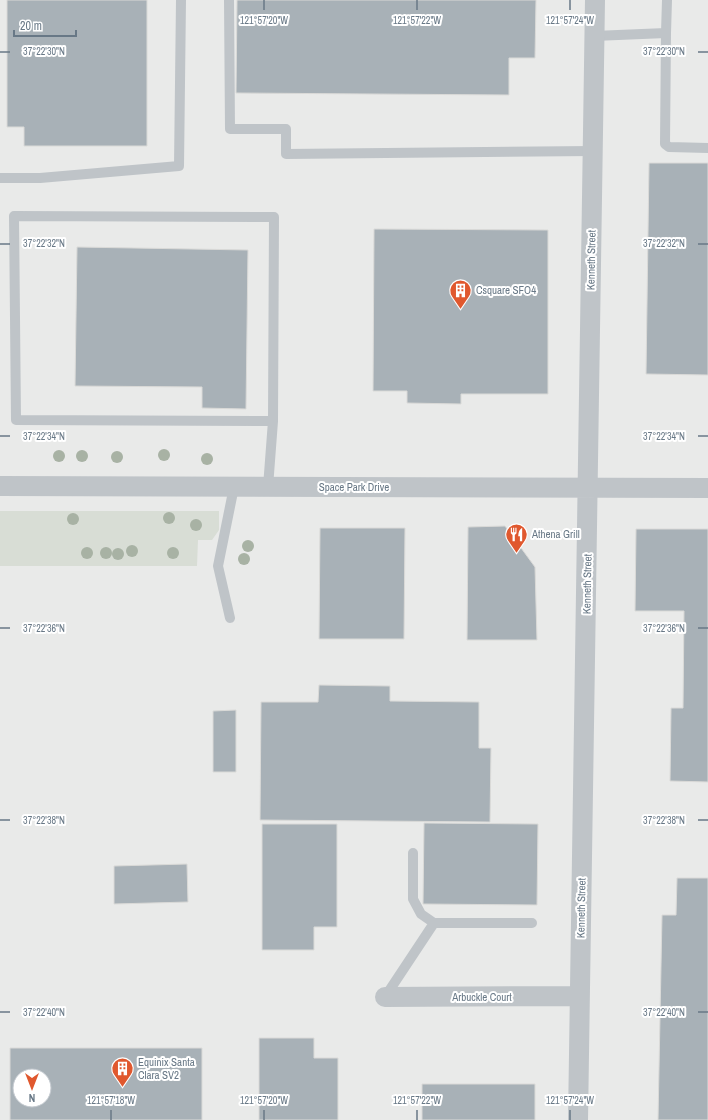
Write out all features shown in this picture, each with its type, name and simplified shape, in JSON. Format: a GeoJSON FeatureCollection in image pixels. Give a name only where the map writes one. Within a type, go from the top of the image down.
{"type":"FeatureCollection","features":[{"type":"Feature","properties":{"kind":"street","name":"Kenneth Street"},"geometry":{"type":"LineString","coordinates":[[578,1120],[595,0]]}},
{"type":"Feature","properties":{"kind":"street","name":"Space Park Drive"},"geometry":{"type":"LineString","coordinates":[[0,486],[708,488]]}},
{"type":"Feature","properties":{"kind":"street","name":"Arbuckle Court"},"geometry":{"type":"LineString","coordinates":[[384,997],[579,996]]}},
{"type":"Feature","properties":{"kind":"lane"},"geometry":{"type":"LineString","coordinates":[[0,178],[40,178],[179,166],[181,0]]}},
{"type":"Feature","properties":{"kind":"lane"},"geometry":{"type":"LineString","coordinates":[[229,0],[230,129],[286,129],[286,154],[593,151]]}},
{"type":"Feature","properties":{"kind":"lane"},"geometry":{"type":"LineString","coordinates":[[667,0],[665,144],[669,147],[708,148]]}},
{"type":"Feature","properties":{"kind":"lane"},"geometry":{"type":"LineString","coordinates":[[594,36],[666,33]]}},
{"type":"Feature","properties":{"kind":"lane"},"geometry":{"type":"LineString","coordinates":[[268,486],[273,421],[274,217],[14,216],[16,420],[273,421]]}},
{"type":"Feature","properties":{"kind":"lane"},"geometry":{"type":"LineString","coordinates":[[230,618],[218,566],[234,486]]}},
{"type":"Feature","properties":{"kind":"lane"},"geometry":{"type":"LineString","coordinates":[[413,853],[413,899],[421,914],[434,923],[532,923]]}},
{"type":"Feature","properties":{"kind":"lane"},"geometry":{"type":"LineString","coordinates":[[384,997],[434,923]]}},
{"type":"Feature","properties":{"kind":"shaded area"},"geometry":{"type":"Polygon","coordinates":[[[0,0],[708,0],[708,1120],[0,1120],[0,0]]]}},
{"type":"Feature","properties":{"kind":"shaded area"},"geometry":{"type":"Polygon","coordinates":[[[0,511],[219,511],[219,530],[212,540],[198,540],[197,566],[0,566],[0,511]]]}},
{"type":"Feature","properties":{"kind":"building"},"geometry":{"type":"Polygon","coordinates":[[[7,0],[147,0],[147,146],[24,146],[24,127],[7,127],[7,0]]]}},
{"type":"Feature","properties":{"kind":"building"},"geometry":{"type":"Polygon","coordinates":[[[237,0],[536,0],[535,58],[509,58],[509,95],[236,93],[237,0]]]}},
{"type":"Feature","properties":{"kind":"building"},"geometry":{"type":"Polygon","coordinates":[[[649,163],[708,163],[708,375],[646,374],[649,163]]]}},
{"type":"Feature","properties":{"kind":"building","name":"Csquare SFO4"},"geometry":{"type":"Polygon","coordinates":[[[374,229],[548,230],[548,394],[461,394],[461,404],[407,403],[407,391],[373,391],[374,229]]]}},
{"type":"Feature","properties":{"kind":"building"},"geometry":{"type":"Polygon","coordinates":[[[77,247],[248,250],[246,409],[202,408],[202,387],[75,386],[77,247]]]}},
{"type":"Feature","properties":{"kind":"building"},"geometry":{"type":"Polygon","coordinates":[[[505,526],[535,567],[537,640],[467,640],[468,527],[505,526]]]}},
{"type":"Feature","properties":{"kind":"building"},"geometry":{"type":"Polygon","coordinates":[[[320,528],[405,528],[404,639],[319,639],[320,528]]]}},
{"type":"Feature","properties":{"kind":"building"},"geometry":{"type":"Polygon","coordinates":[[[636,529],[708,529],[708,782],[670,781],[671,708],[683,708],[684,611],[635,611],[636,529]]]}},
{"type":"Feature","properties":{"kind":"building"},"geometry":{"type":"Polygon","coordinates":[[[319,685],[390,686],[390,701],[479,702],[479,748],[491,748],[490,822],[260,820],[261,702],[318,702],[319,685]]]}},
{"type":"Feature","properties":{"kind":"building"},"geometry":{"type":"Polygon","coordinates":[[[236,710],[236,772],[213,772],[213,711],[236,710]]]}},
{"type":"Feature","properties":{"kind":"building"},"geometry":{"type":"Polygon","coordinates":[[[424,823],[538,824],[537,905],[423,904],[424,823]]]}},
{"type":"Feature","properties":{"kind":"building"},"geometry":{"type":"Polygon","coordinates":[[[262,824],[337,824],[337,927],[314,927],[314,950],[262,950],[262,824]]]}},
{"type":"Feature","properties":{"kind":"building"},"geometry":{"type":"Polygon","coordinates":[[[187,864],[188,902],[114,904],[114,866],[187,864]]]}},
{"type":"Feature","properties":{"kind":"building"},"geometry":{"type":"Polygon","coordinates":[[[677,878],[708,878],[708,1120],[658,1120],[662,915],[676,915],[677,878]]]}},
{"type":"Feature","properties":{"kind":"building"},"geometry":{"type":"Polygon","coordinates":[[[259,1038],[314,1038],[314,1058],[338,1058],[338,1120],[259,1120],[259,1038]]]}},
{"type":"Feature","properties":{"kind":"building","name":"Equinix Santa Clara SV2"},"geometry":{"type":"Polygon","coordinates":[[[10,1048],[202,1048],[202,1120],[10,1120],[10,1048]]]}},
{"type":"Feature","properties":{"kind":"building"},"geometry":{"type":"Polygon","coordinates":[[[422,1084],[535,1084],[535,1120],[422,1120],[422,1084]]]}},
{"type":"Feature","properties":{"kind":"place","name":"Csquare SFO4"},"geometry":{"type":"Point","coordinates":[461,310]}},
{"type":"Feature","properties":{"kind":"place","name":"Athena Grill"},"geometry":{"type":"Point","coordinates":[516,554]}},
{"type":"Feature","properties":{"kind":"place","name":"Equinix Santa Clara SV2"},"geometry":{"type":"Point","coordinates":[123,1088]}}]}
